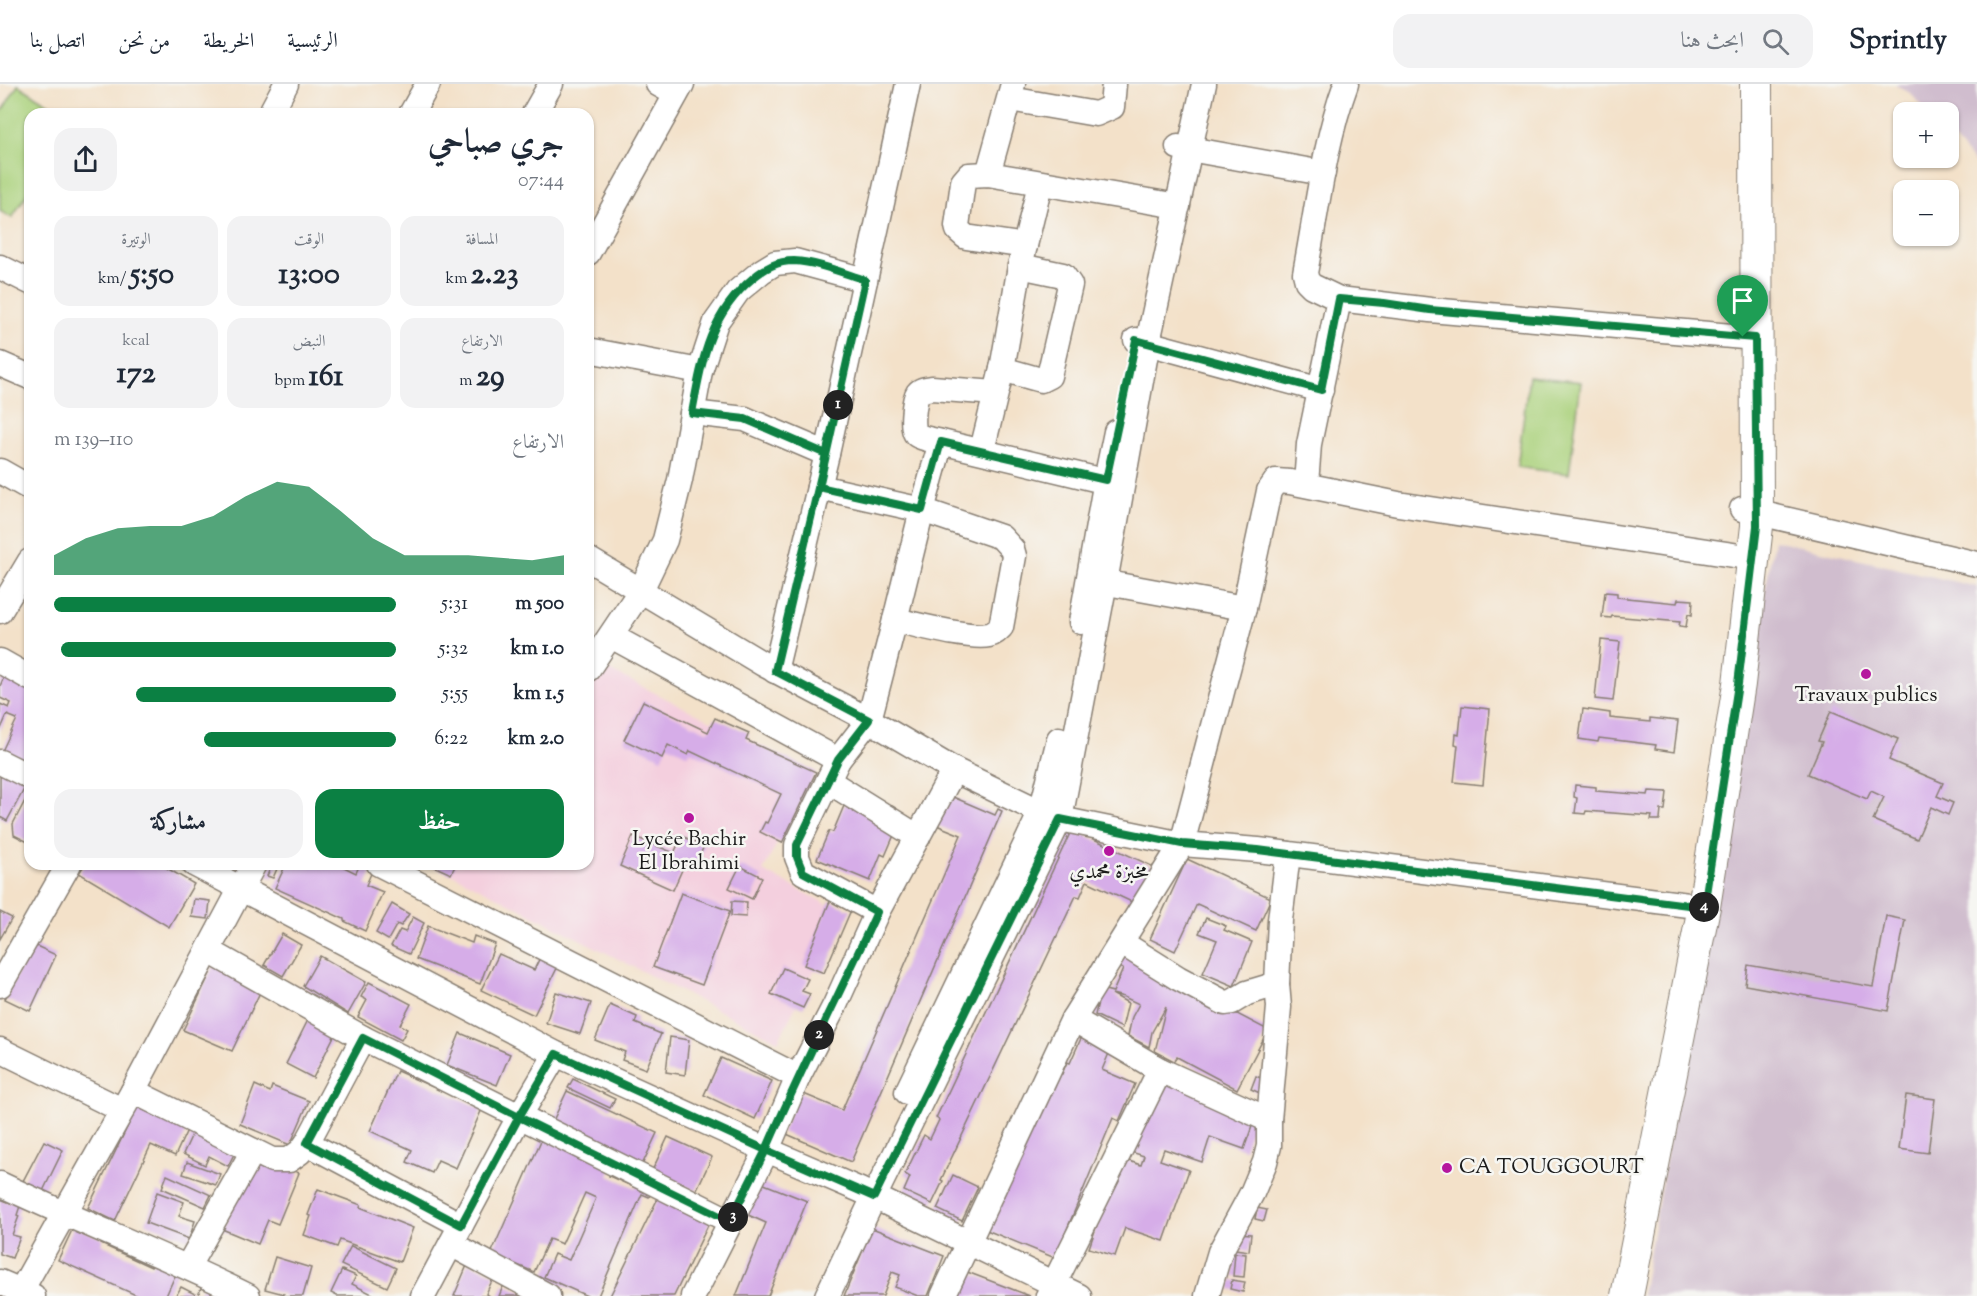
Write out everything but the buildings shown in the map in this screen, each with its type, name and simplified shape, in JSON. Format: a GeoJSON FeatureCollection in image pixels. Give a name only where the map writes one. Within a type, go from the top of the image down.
{"type":"FeatureCollection","features":[{"type":"Feature","properties":{"kind":"main road"},"geometry":{"type":"LineString","coordinates":[[1627,1296],[1738,684],[1750,511],[1749,338],[1742,84]]}},
{"type":"Feature","properties":{"kind":"main road"},"geometry":{"type":"LineString","coordinates":[[1749,338],[1756,84]]}},
{"type":"Feature","properties":{"kind":"main road"},"geometry":{"type":"LineString","coordinates":[[1618,1296],[1699,907]]}},
{"type":"Feature","properties":{"kind":"street"},"geometry":{"type":"LineString","coordinates":[[274,108],[286,84]]}},
{"type":"Feature","properties":{"kind":"street"},"geometry":{"type":"LineString","coordinates":[[415,108],[429,84]]}},
{"type":"Feature","properties":{"kind":"street"},"geometry":{"type":"LineString","coordinates":[[537,108],[551,84]]}},
{"type":"Feature","properties":{"kind":"street"},"geometry":{"type":"LineString","coordinates":[[775,671],[819,487],[908,84]]}},
{"type":"Feature","properties":{"kind":"street"},"geometry":{"type":"LineString","coordinates":[[988,174],[1011,92],[1096,114],[1112,107],[1114,84]]}},
{"type":"Feature","properties":{"kind":"street"},"geometry":{"type":"LineString","coordinates":[[1184,148],[1191,84]]}},
{"type":"Feature","properties":{"kind":"street"},"geometry":{"type":"LineString","coordinates":[[810,1296],[867,1193],[1050,816],[1047,792],[1097,581],[1142,341],[1184,148],[1204,84]]}},
{"type":"Feature","properties":{"kind":"street"},"geometry":{"type":"LineString","coordinates":[[1346,84],[1323,173],[1306,278],[1317,290],[1339,299],[1430,310],[1749,338]]}},
{"type":"Feature","properties":{"kind":"street"},"geometry":{"type":"LineString","coordinates":[[594,241],[672,87]]}},
{"type":"Feature","properties":{"kind":"street"},"geometry":{"type":"LineString","coordinates":[[1184,148],[1323,173]]}},
{"type":"Feature","properties":{"kind":"street"},"geometry":{"type":"LineString","coordinates":[[1002,369],[1041,380],[1049,376],[1070,285],[1063,275],[1023,256],[966,237],[958,230],[965,178],[973,173],[988,174],[1172,204]]}},
{"type":"Feature","properties":{"kind":"street"},"geometry":{"type":"LineString","coordinates":[[982,450],[1002,369],[1023,256],[1040,184]]}},
{"type":"Feature","properties":{"kind":"street"},"geometry":{"type":"LineString","coordinates":[[594,660],[641,590],[665,540],[680,480],[700,371],[716,322],[738,291],[775,263],[795,261],[865,280]]}},
{"type":"Feature","properties":{"kind":"street"},"geometry":{"type":"LineString","coordinates":[[0,267],[24,279]]}},
{"type":"Feature","properties":{"kind":"street"},"geometry":{"type":"LineString","coordinates":[[1306,484],[1309,444],[1339,299]]}},
{"type":"Feature","properties":{"kind":"street"},"geometry":{"type":"LineString","coordinates":[[1142,341],[1321,390]]}},
{"type":"Feature","properties":{"kind":"street"},"geometry":{"type":"LineString","coordinates":[[594,351],[700,371]]}},
{"type":"Feature","properties":{"kind":"street"},"geometry":{"type":"LineString","coordinates":[[0,364],[24,374]]}},
{"type":"Feature","properties":{"kind":"street"},"geometry":{"type":"LineString","coordinates":[[995,393],[932,388],[919,392],[914,432],[916,435],[941,442],[1114,483]]}},
{"type":"Feature","properties":{"kind":"street"},"geometry":{"type":"LineString","coordinates":[[692,413],[745,419],[826,454]]}},
{"type":"Feature","properties":{"kind":"street"},"geometry":{"type":"LineString","coordinates":[[877,912],[803,872],[799,865],[797,845],[833,771],[869,720],[941,442]]}},
{"type":"Feature","properties":{"kind":"street"},"geometry":{"type":"LineString","coordinates":[[0,471],[24,485]]}},
{"type":"Feature","properties":{"kind":"street"},"geometry":{"type":"LineString","coordinates":[[943,1296],[1073,1019],[1182,844],[1244,608],[1272,485],[1279,480],[1306,484],[1398,504],[1747,558]]}},
{"type":"Feature","properties":{"kind":"street"},"geometry":{"type":"LineString","coordinates":[[819,487],[922,510],[1001,537],[1012,549],[1014,556],[1001,627],[995,633],[969,634],[896,620]]}},
{"type":"Feature","properties":{"kind":"street"},"geometry":{"type":"LineString","coordinates":[[1750,511],[1977,564]]}},
{"type":"Feature","properties":{"kind":"street"},"geometry":{"type":"LineString","coordinates":[[594,563],[775,671],[869,720],[954,770],[1050,816],[1182,844],[1288,854],[1699,907]]}},
{"type":"Feature","properties":{"kind":"street"},"geometry":{"type":"LineString","coordinates":[[0,611],[24,570]]}},
{"type":"Feature","properties":{"kind":"street"},"geometry":{"type":"LineString","coordinates":[[1097,581],[1244,608]]}},
{"type":"Feature","properties":{"kind":"street"},"geometry":{"type":"LineString","coordinates":[[611,636],[833,771],[918,837]]}},
{"type":"Feature","properties":{"kind":"street"},"geometry":{"type":"LineString","coordinates":[[0,661],[24,675]]}},
{"type":"Feature","properties":{"kind":"street"},"geometry":{"type":"LineString","coordinates":[[0,762],[24,774]]}},
{"type":"Feature","properties":{"kind":"street"},"geometry":{"type":"LineString","coordinates":[[693,1296],[766,1150],[798,1077],[835,1005],[877,912],[954,770]]}},
{"type":"Feature","properties":{"kind":"street"},"geometry":{"type":"LineString","coordinates":[[1207,1296],[1220,1252],[1252,1193],[1269,1146],[1269,1120],[1279,1008],[1277,984],[1280,920],[1288,854]]}},
{"type":"Feature","properties":{"kind":"street"},"geometry":{"type":"LineString","coordinates":[[0,985],[66,870]]}},
{"type":"Feature","properties":{"kind":"street"},"geometry":{"type":"LineString","coordinates":[[205,870],[556,1054],[766,1150],[867,1193],[969,1242],[1051,1289],[1079,1296]]}},
{"type":"Feature","properties":{"kind":"street"},"geometry":{"type":"LineString","coordinates":[[18,1291],[64,1215],[209,951],[251,870]]}},
{"type":"Feature","properties":{"kind":"street"},"geometry":{"type":"LineString","coordinates":[[391,870],[798,1077]]}},
{"type":"Feature","properties":{"kind":"street"},"geometry":{"type":"LineString","coordinates":[[1122,943],[1178,978],[1226,1003],[1247,993],[1277,984]]}},
{"type":"Feature","properties":{"kind":"street"},"geometry":{"type":"LineString","coordinates":[[209,951],[363,1038],[730,1221]]}},
{"type":"Feature","properties":{"kind":"street"},"geometry":{"type":"LineString","coordinates":[[1073,1019],[1160,1071],[1269,1120]]}},
{"type":"Feature","properties":{"kind":"street"},"geometry":{"type":"LineString","coordinates":[[0,1050],[273,1160],[290,1160],[307,1143],[363,1038]]}},
{"type":"Feature","properties":{"kind":"street"},"geometry":{"type":"LineString","coordinates":[[423,1296],[519,1117],[556,1054]]}},
{"type":"Feature","properties":{"kind":"street"},"geometry":{"type":"LineString","coordinates":[[1051,1289],[1160,1071]]}},
{"type":"Feature","properties":{"kind":"street"},"geometry":{"type":"LineString","coordinates":[[307,1143],[456,1234],[548,1296]]}},
{"type":"Feature","properties":{"kind":"street"},"geometry":{"type":"LineString","coordinates":[[188,1266],[254,1151]]}},
{"type":"Feature","properties":{"kind":"street"},"geometry":{"type":"LineString","coordinates":[[0,1185],[64,1215],[188,1266],[248,1296]]}},
{"type":"Feature","properties":{"kind":"street"},"geometry":{"type":"LineString","coordinates":[[827,1296],[867,1193]]}},
{"type":"Feature","properties":{"kind":"shaded area"},"geometry":{"type":"Polygon","coordinates":[[[1895,84],[1977,84],[1977,165],[1959,145],[1959,102],[1919,102],[1910,93],[1895,84]]]}},
{"type":"Feature","properties":{"kind":"shaded area"},"geometry":{"type":"Polygon","coordinates":[[[1774,540],[1977,587],[1977,1296],[1642,1296],[1774,540]]]}},
{"type":"Feature","properties":{"kind":"shaded area","name":"Lycée Bachir El Ibrahimi"},"geometry":{"type":"Polygon","coordinates":[[[603,667],[813,772],[763,871],[844,913],[778,1041],[445,870],[594,870],[594,682],[603,667]]]}},
{"type":"Feature","properties":{"kind":"green space"},"geometry":{"type":"Polygon","coordinates":[[[18,85],[55,108],[24,108],[24,199],[12,218],[0,211],[0,114],[18,85]]]}},
{"type":"Feature","properties":{"kind":"green space"},"geometry":{"type":"Polygon","coordinates":[[[1529,376],[1581,382],[1569,474],[1517,467],[1529,376]]]}},
{"type":"Feature","properties":{"kind":"place","name":"Travaux publics"},"geometry":{"type":"Point","coordinates":[1866,674]}},
{"type":"Feature","properties":{"kind":"place","name":"Lycée Bachir El Ibrahimi"},"geometry":{"type":"Point","coordinates":[689,818]}},
{"type":"Feature","properties":{"kind":"place","name":"مخبزة محمدي"},"geometry":{"type":"Point","coordinates":[1109,851]}},
{"type":"Feature","properties":{"kind":"place","name":"CA TOUGGOURT"},"geometry":{"type":"Point","coordinates":[1447,1168]}},
{"type":"Feature","properties":{"kind":"route"},"geometry":{"type":"LineString","coordinates":[[1743,337],[1430,310],[1339,299],[1321,390],[1136,340],[1106,480],[941,442],[922,510],[819,487],[865,280],[795,261],[775,263],[738,291],[716,322],[700,371],[692,413],[745,419],[826,454],[775,671],[869,720],[838,760],[797,845],[797,857],[803,872],[877,912],[835,1005],[798,1077],[766,1150],[556,1054],[519,1117],[363,1038],[307,1143],[461,1225],[519,1117],[730,1221],[766,1150],[874,1197],[1060,819],[1182,844],[1258,850],[1704,907],[1738,684],[1758,513],[1755,338],[1743,337]]}}]}
